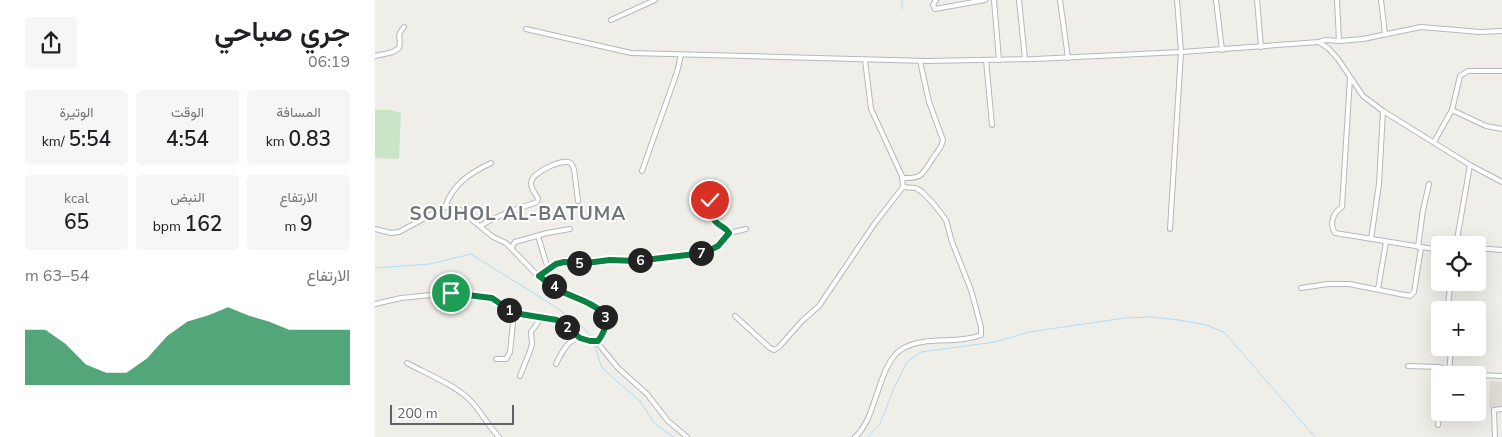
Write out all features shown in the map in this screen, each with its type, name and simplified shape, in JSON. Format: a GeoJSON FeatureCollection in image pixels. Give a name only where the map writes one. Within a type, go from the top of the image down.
{"type":"FeatureCollection","features":[{"type":"Feature","properties":{"kind":"street"},"geometry":{"type":"LineString","coordinates":[[611,20],[655,0]]}},
{"type":"Feature","properties":{"kind":"street"},"geometry":{"type":"LineString","coordinates":[[936,0],[933,5],[935,9],[985,0]]}},
{"type":"Feature","properties":{"kind":"street"},"geometry":{"type":"LineString","coordinates":[[994,0],[999,60]]}},
{"type":"Feature","properties":{"kind":"street"},"geometry":{"type":"LineString","coordinates":[[1019,0],[1025,59]]}},
{"type":"Feature","properties":{"kind":"street"},"geometry":{"type":"LineString","coordinates":[[1060,0],[1068,58]]}},
{"type":"Feature","properties":{"kind":"street"},"geometry":{"type":"LineString","coordinates":[[1170,229],[1181,52],[1177,0]]}},
{"type":"Feature","properties":{"kind":"street"},"geometry":{"type":"LineString","coordinates":[[1216,0],[1221,50]]}},
{"type":"Feature","properties":{"kind":"street"},"geometry":{"type":"LineString","coordinates":[[1257,0],[1261,47]]}},
{"type":"Feature","properties":{"kind":"street"},"geometry":{"type":"LineString","coordinates":[[1337,0],[1339,41]]}},
{"type":"Feature","properties":{"kind":"street"},"geometry":{"type":"LineString","coordinates":[[1381,0],[1385,34]]}},
{"type":"Feature","properties":{"kind":"street"},"geometry":{"type":"LineString","coordinates":[[375,56],[393,52],[399,48],[401,44],[398,36],[404,27]]}},
{"type":"Feature","properties":{"kind":"street"},"geometry":{"type":"LineString","coordinates":[[526,29],[631,53],[920,61],[1068,58],[1221,50],[1325,40],[1339,41],[1421,28],[1480,32],[1502,31]]}},
{"type":"Feature","properties":{"kind":"street"},"geometry":{"type":"LineString","coordinates":[[1319,42],[1328,48],[1363,96],[1383,111],[1470,165],[1502,182]]}},
{"type":"Feature","properties":{"kind":"street"},"geometry":{"type":"LineString","coordinates":[[642,170],[677,72],[681,55]]}},
{"type":"Feature","properties":{"kind":"street"},"geometry":{"type":"LineString","coordinates":[[735,316],[769,348],[774,350],[779,347],[802,321],[819,306],[875,224],[903,187],[903,178],[871,109],[865,60]]}},
{"type":"Feature","properties":{"kind":"street"},"geometry":{"type":"LineString","coordinates":[[985,60],[992,125]]}},
{"type":"Feature","properties":{"kind":"street"},"geometry":{"type":"LineString","coordinates":[[903,178],[920,176],[942,146],[943,140],[929,102],[920,61]]}},
{"type":"Feature","properties":{"kind":"street"},"geometry":{"type":"LineString","coordinates":[[1434,142],[1452,110],[1460,76],[1463,72],[1502,71]]}},
{"type":"Feature","properties":{"kind":"street"},"geometry":{"type":"LineString","coordinates":[[1350,78],[1342,207],[1336,211],[1332,227],[1335,233],[1431,249]]}},
{"type":"Feature","properties":{"kind":"street"},"geometry":{"type":"LineString","coordinates":[[1452,110],[1486,126],[1502,129]]}},
{"type":"Feature","properties":{"kind":"street"},"geometry":{"type":"LineString","coordinates":[[1371,239],[1379,184],[1383,111]]}},
{"type":"Feature","properties":{"kind":"street"},"geometry":{"type":"LineString","coordinates":[[480,226],[506,213],[537,202],[531,183],[534,175],[563,161],[571,163],[574,169],[577,201]]}},
{"type":"Feature","properties":{"kind":"street"},"geometry":{"type":"LineString","coordinates":[[445,207],[449,195],[458,185],[475,171],[491,163]]}},
{"type":"Feature","properties":{"kind":"street"},"geometry":{"type":"LineString","coordinates":[[1458,236],[1470,165]]}},
{"type":"Feature","properties":{"kind":"street"},"geometry":{"type":"LineString","coordinates":[[1301,288],[1349,284],[1406,296],[1413,294],[1423,210],[1429,184]]}},
{"type":"Feature","properties":{"kind":"street"},"geometry":{"type":"LineString","coordinates":[[855,437],[865,426],[870,415],[873,400],[896,353],[921,342],[952,341],[981,335],[981,327],[971,290],[952,242],[946,220],[933,202],[916,188],[903,187]]}},
{"type":"Feature","properties":{"kind":"street"},"geometry":{"type":"LineString","coordinates":[[710,200],[711,216],[716,223],[724,226],[729,233]]}},
{"type":"Feature","properties":{"kind":"street"},"geometry":{"type":"LineString","coordinates":[[375,229],[399,232],[445,207],[460,210],[511,248],[539,276],[563,292],[598,307],[604,314],[606,321],[597,341]]}},
{"type":"Feature","properties":{"kind":"street"},"geometry":{"type":"LineString","coordinates":[[511,248],[515,242],[570,229]]}},
{"type":"Feature","properties":{"kind":"street"},"geometry":{"type":"LineString","coordinates":[[539,276],[556,264],[564,262],[636,261],[704,253],[718,246],[729,233],[746,229]]}},
{"type":"Feature","properties":{"kind":"street"},"geometry":{"type":"LineString","coordinates":[[538,236],[548,269]]}},
{"type":"Feature","properties":{"kind":"street"},"geometry":{"type":"LineString","coordinates":[[1377,289],[1386,242]]}},
{"type":"Feature","properties":{"kind":"street"},"geometry":{"type":"LineString","coordinates":[[1486,249],[1502,250]]}},
{"type":"Feature","properties":{"kind":"street"},"geometry":{"type":"LineString","coordinates":[[375,304],[401,298],[451,293],[492,298],[514,313],[557,320],[580,338],[597,341],[619,368],[647,394],[668,420],[687,437]]}},
{"type":"Feature","properties":{"kind":"street"},"geometry":{"type":"LineString","coordinates":[[496,359],[506,359],[511,352],[514,313]]}},
{"type":"Feature","properties":{"kind":"street"},"geometry":{"type":"LineString","coordinates":[[520,376],[532,344],[531,332],[542,317]]}},
{"type":"Feature","properties":{"kind":"street"},"geometry":{"type":"LineString","coordinates":[[556,364],[566,347],[580,338]]}},
{"type":"Feature","properties":{"kind":"street"},"geometry":{"type":"LineString","coordinates":[[407,363],[471,400],[497,437]]}},
{"type":"Feature","properties":{"kind":"street"},"geometry":{"type":"LineString","coordinates":[[1408,366],[1431,367]]}},
{"type":"Feature","properties":{"kind":"street"},"geometry":{"type":"LineString","coordinates":[[1486,375],[1502,376]]}},
{"type":"Feature","properties":{"kind":"street"},"geometry":{"type":"LineString","coordinates":[[1495,437],[1494,410],[1502,409]]}},
{"type":"Feature","properties":{"kind":"street"},"geometry":{"type":"LineString","coordinates":[[1438,421],[1438,425]]}},
{"type":"Feature","properties":{"kind":"shaded area"},"geometry":{"type":"Polygon","coordinates":[[[1490,381],[1502,382],[1502,406],[1489,408],[1490,381]]]}},
{"type":"Feature","properties":{"kind":"green space"},"geometry":{"type":"Polygon","coordinates":[[[375,110],[391,110],[401,113],[399,159],[375,158],[375,110]]]}},
{"type":"Feature","properties":{"kind":"waterway"},"geometry":{"type":"LineString","coordinates":[[902,0],[902,9]]}},
{"type":"Feature","properties":{"kind":"waterway"},"geometry":{"type":"LineString","coordinates":[[375,268],[430,264],[471,254],[554,306],[585,329],[593,340]]}},
{"type":"Feature","properties":{"kind":"waterway"},"geometry":{"type":"LineString","coordinates":[[868,437],[880,424],[894,388],[907,362],[921,352],[995,342],[1029,332],[1125,318],[1152,317],[1206,325],[1224,332],[1315,437]]}},
{"type":"Feature","properties":{"kind":"waterway"},"geometry":{"type":"LineString","coordinates":[[594,344],[602,368],[640,401],[655,424],[674,437]]}},
{"type":"Feature","properties":{"kind":"district","name":"SOUHOL AL-BATUMA"},"geometry":{"type":"Point","coordinates":[518,214]}},
{"type":"Feature","properties":{"kind":"route"},"geometry":{"type":"LineString","coordinates":[[451,293],[492,298],[514,313],[557,320],[580,338],[594,342],[598,341],[606,321],[604,314],[598,307],[563,292],[539,276],[556,264],[564,262],[636,261],[704,253],[718,246],[729,233],[724,226],[716,223],[711,216],[710,200]]}}]}
